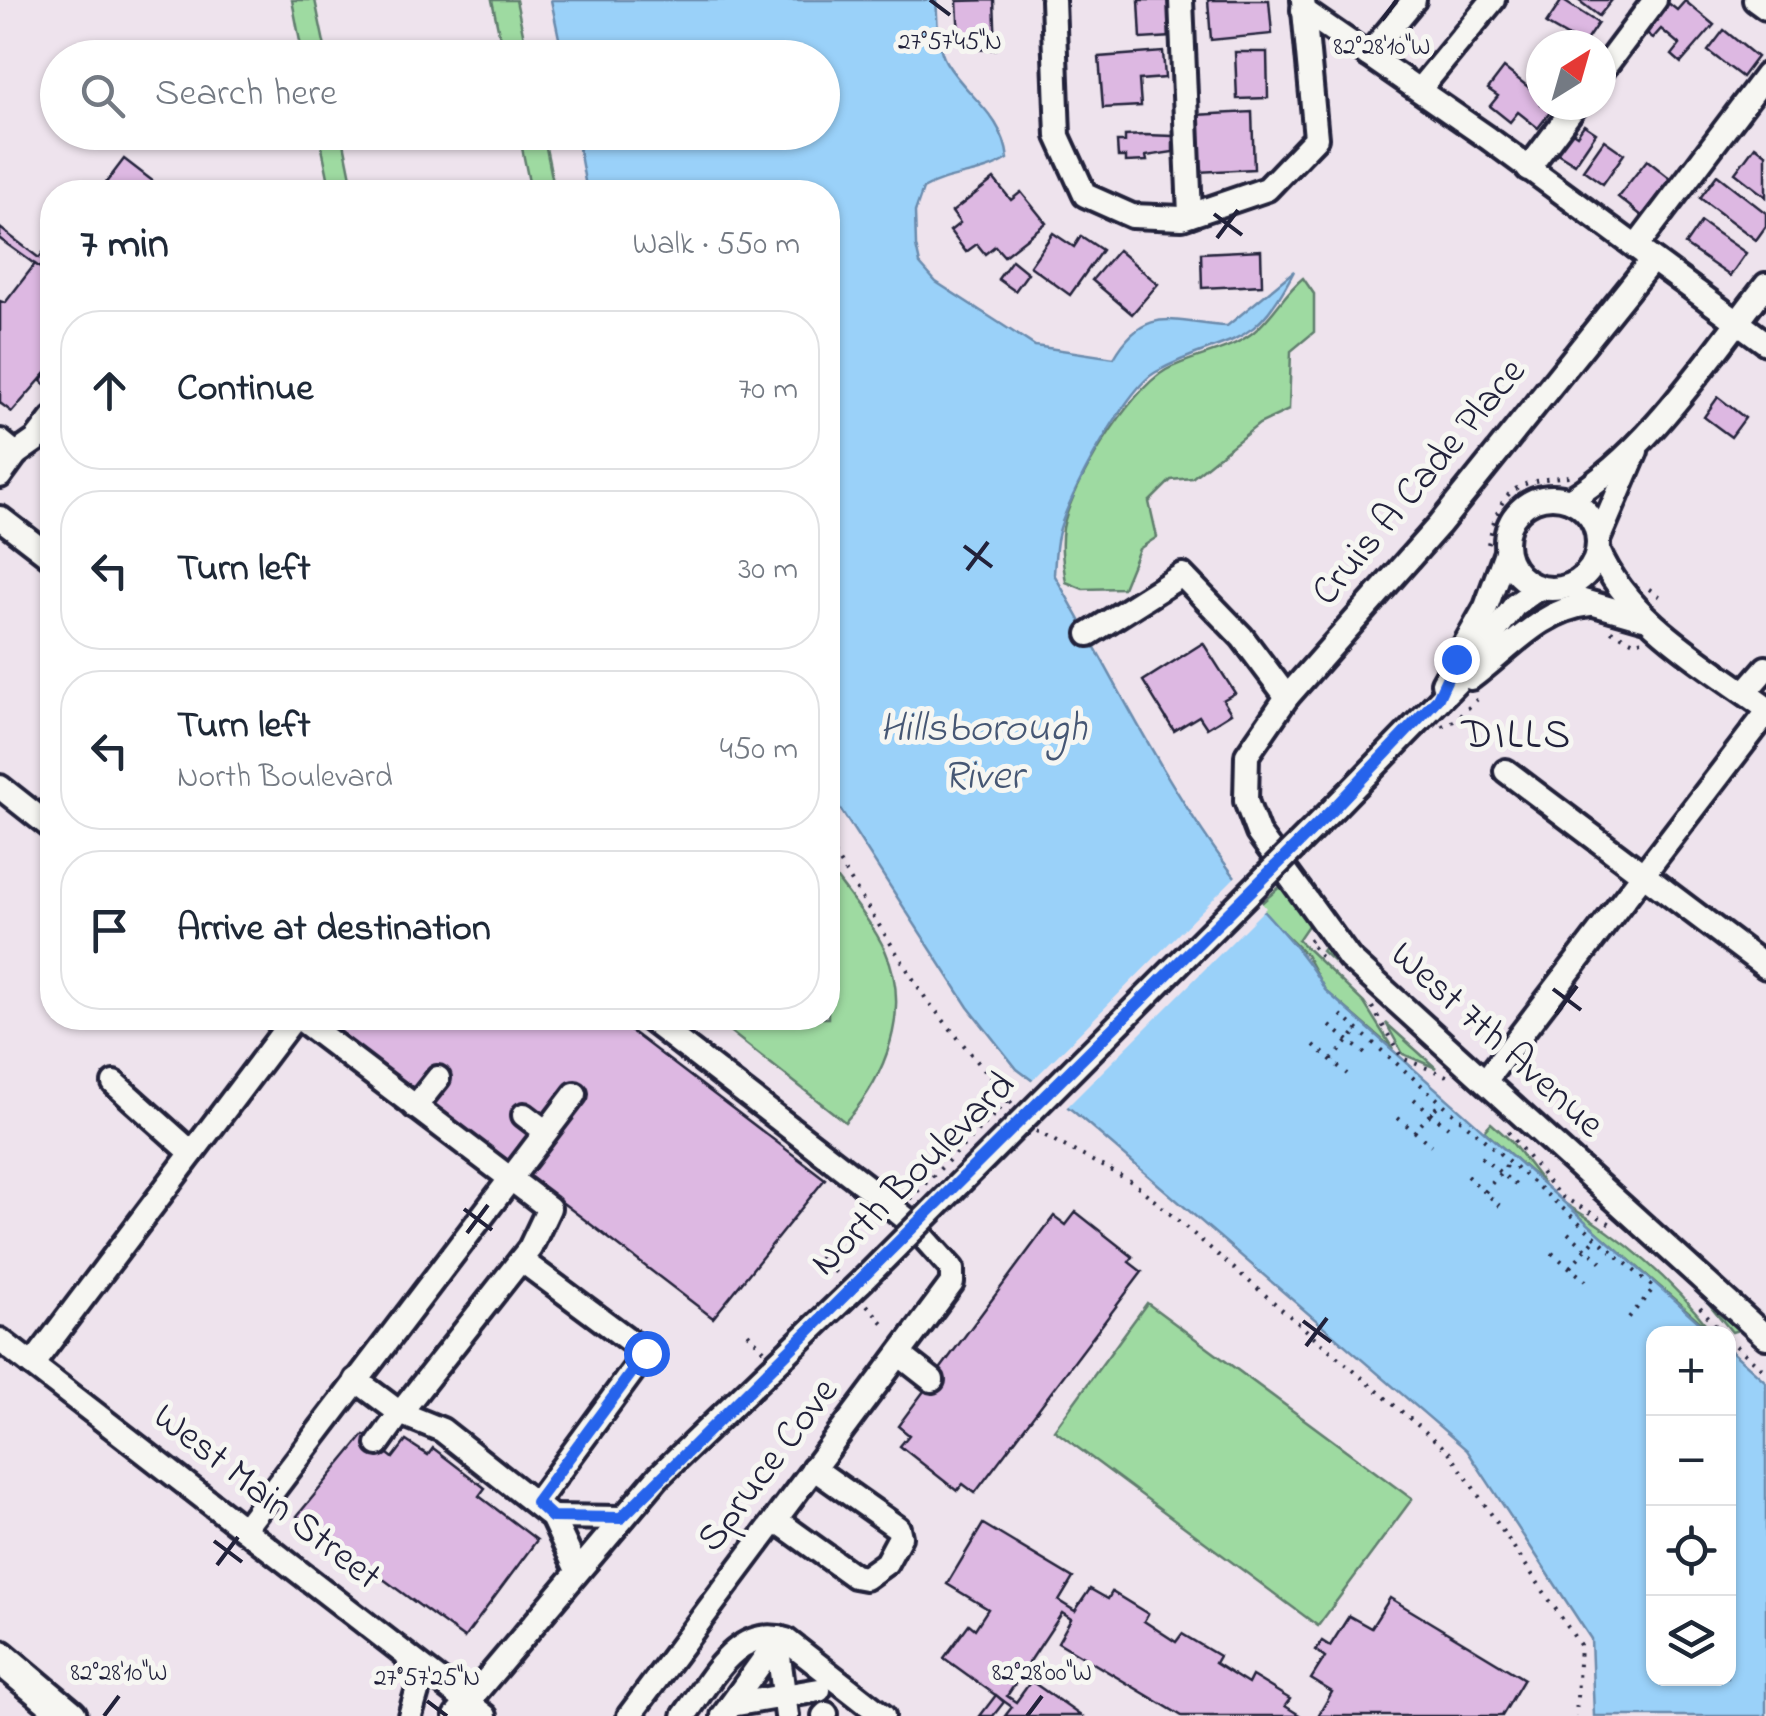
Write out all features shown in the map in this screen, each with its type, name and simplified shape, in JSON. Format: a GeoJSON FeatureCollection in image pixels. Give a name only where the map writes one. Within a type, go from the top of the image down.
{"type":"FeatureCollection","features":[{"type":"Feature","properties":{"kind":"highway"},"geometry":{"type":"LineString","coordinates":[[0,1657],[70,1716]]}},
{"type":"Feature","properties":{"kind":"street"},"geometry":{"type":"LineString","coordinates":[[1053,0],[1058,136],[1085,195],[1132,216],[1186,216],[1267,190],[1316,138],[1303,5]]}},
{"type":"Feature","properties":{"kind":"street"},"geometry":{"type":"LineString","coordinates":[[1181,0],[1186,216]]}},
{"type":"Feature","properties":{"kind":"street"},"geometry":{"type":"LineString","coordinates":[[1368,55],[1414,0]]}},
{"type":"Feature","properties":{"kind":"street"},"geometry":{"type":"LineString","coordinates":[[1419,90],[1493,0]]}},
{"type":"Feature","properties":{"kind":"street"},"geometry":{"type":"LineString","coordinates":[[1616,52],[1655,0]]}},
{"type":"Feature","properties":{"kind":"street"},"geometry":{"type":"LineString","coordinates":[[1755,0],[1766,8]]}},
{"type":"Feature","properties":{"kind":"street"},"geometry":{"type":"LineString","coordinates":[[1303,5],[1766,343]]}},
{"type":"Feature","properties":{"kind":"street","name":"Cruis A Cade Place"},"geometry":{"type":"LineString","coordinates":[[1247,755],[1287,696],[1439,526],[1644,253],[1766,75]]}},
{"type":"Feature","properties":{"kind":"street"},"geometry":{"type":"LineString","coordinates":[[1528,169],[1565,120]]}},
{"type":"Feature","properties":{"kind":"street"},"geometry":{"type":"LineString","coordinates":[[1569,500],[1595,484],[1638,444],[1766,285]]}},
{"type":"Feature","properties":{"kind":"street"},"geometry":{"type":"LineString","coordinates":[[0,476],[8,448],[36,440],[40,434]]}},
{"type":"Feature","properties":{"kind":"street"},"geometry":{"type":"LineString","coordinates":[[1545,589],[1578,582],[1588,573],[1638,444]]}},
{"type":"Feature","properties":{"kind":"street"},"geometry":{"type":"LineString","coordinates":[[1485,1081],[1766,711],[1643,618],[1606,570],[1586,512],[1569,500],[1541,498],[1517,512],[1495,555],[1517,574],[1545,589],[1643,618]]}},
{"type":"Feature","properties":{"kind":"street"},"geometry":{"type":"LineString","coordinates":[[0,518],[40,549]]}},
{"type":"Feature","properties":{"kind":"street","name":"North Boulevard"},"geometry":{"type":"LineString","coordinates":[[1438,698],[1486,607],[1495,555]]}},
{"type":"Feature","properties":{"kind":"street"},"geometry":{"type":"LineString","coordinates":[[1088,634],[1182,575],[1242,637],[1287,696]]}},
{"type":"Feature","properties":{"kind":"street","name":"North Boulevard"},"geometry":{"type":"LineString","coordinates":[[470,1712],[576,1570],[658,1477],[856,1287],[1334,808],[1466,671],[1514,605],[1545,589]]}},
{"type":"Feature","properties":{"kind":"street"},"geometry":{"type":"LineString","coordinates":[[1438,698],[1550,616],[1590,604]]}},
{"type":"Feature","properties":{"kind":"street"},"geometry":{"type":"LineString","coordinates":[[1745,692],[1766,668]]}},
{"type":"Feature","properties":{"kind":"street","name":"West 7th Avenue"},"geometry":{"type":"LineString","coordinates":[[1247,755],[1246,801],[1258,833],[1349,958],[1766,1337]]}},
{"type":"Feature","properties":{"kind":"street"},"geometry":{"type":"LineString","coordinates":[[1506,771],[1766,967]]}},
{"type":"Feature","properties":{"kind":"street"},"geometry":{"type":"LineString","coordinates":[[0,787],[40,819]]}},
{"type":"Feature","properties":{"kind":"street"},"geometry":{"type":"LineString","coordinates":[[32,1365],[288,1030]]}},
{"type":"Feature","properties":{"kind":"street"},"geometry":{"type":"LineString","coordinates":[[313,1030],[549,1208],[521,1260],[378,1444]]}},
{"type":"Feature","properties":{"kind":"street","name":"Spruce Cove"},"geometry":{"type":"LineString","coordinates":[[629,1716],[947,1295],[952,1269],[868,1186],[664,1030]]}},
{"type":"Feature","properties":{"kind":"street"},"geometry":{"type":"LineString","coordinates":[[416,1106],[438,1078]]}},
{"type":"Feature","properties":{"kind":"street"},"geometry":{"type":"LineString","coordinates":[[114,1083],[192,1154]]}},
{"type":"Feature","properties":{"kind":"street"},"geometry":{"type":"LineString","coordinates":[[244,1528],[574,1094]]}},
{"type":"Feature","properties":{"kind":"street"},"geometry":{"type":"LineString","coordinates":[[524,1115],[545,1131]]}},
{"type":"Feature","properties":{"kind":"street"},"geometry":{"type":"LineString","coordinates":[[521,1260],[646,1353],[544,1510]]}},
{"type":"Feature","properties":{"kind":"street","name":"West Main Street"},"geometry":{"type":"LineString","coordinates":[[0,1340],[403,1652],[470,1712]]}},
{"type":"Feature","properties":{"kind":"street"},"geometry":{"type":"LineString","coordinates":[[900,1355],[932,1380]]}},
{"type":"Feature","properties":{"kind":"street"},"geometry":{"type":"LineString","coordinates":[[356,1380],[400,1413],[442,1430],[544,1510],[576,1570]]}},
{"type":"Feature","properties":{"kind":"street"},"geometry":{"type":"LineString","coordinates":[[776,1520],[854,1576],[865,1578],[886,1563],[900,1537],[898,1528],[813,1468]]}},
{"type":"Feature","properties":{"kind":"street"},"geometry":{"type":"LineString","coordinates":[[544,1510],[621,1518]]}},
{"type":"Feature","properties":{"kind":"street"},"geometry":{"type":"LineString","coordinates":[[684,1716],[744,1642],[757,1637],[778,1640],[883,1716]]}},
{"type":"Feature","properties":{"kind":"street"},"geometry":{"type":"LineString","coordinates":[[778,1640],[785,1706]]}},
{"type":"Feature","properties":{"kind":"street"},"geometry":{"type":"LineString","coordinates":[[730,1712],[778,1640]]}},
{"type":"Feature","properties":{"kind":"street"},"geometry":{"type":"LineString","coordinates":[[403,1652],[419,1685],[410,1716]]}},
{"type":"Feature","properties":{"kind":"street"},"geometry":{"type":"LineString","coordinates":[[704,1691],[730,1712],[785,1706],[819,1690]]}},
{"type":"Feature","properties":{"kind":"path"},"geometry":{"type":"LineString","coordinates":[[1495,555],[1498,506],[1506,494],[1528,480],[1573,475]]}},
{"type":"Feature","properties":{"kind":"path"},"geometry":{"type":"LineString","coordinates":[[1644,584],[1661,597]]}},
{"type":"Feature","properties":{"kind":"path"},"geometry":{"type":"LineString","coordinates":[[1609,631],[1636,643]]}},
{"type":"Feature","properties":{"kind":"path"},"geometry":{"type":"LineString","coordinates":[[1454,721],[1492,685]]}},
{"type":"Feature","properties":{"kind":"path"},"geometry":{"type":"LineString","coordinates":[[840,864],[926,999],[1016,1110]]}},
{"type":"Feature","properties":{"kind":"path"},"geometry":{"type":"LineString","coordinates":[[1370,1003],[1402,1058],[1449,1077]]}},
{"type":"Feature","properties":{"kind":"path"},"geometry":{"type":"LineString","coordinates":[[1341,1015],[1654,1288],[1626,1321]]}},
{"type":"Feature","properties":{"kind":"path"},"geometry":{"type":"LineString","coordinates":[[1330,1026],[1364,1054]]}},
{"type":"Feature","properties":{"kind":"path"},"geometry":{"type":"LineString","coordinates":[[1332,1060],[1358,1030]]}},
{"type":"Feature","properties":{"kind":"path"},"geometry":{"type":"LineString","coordinates":[[1314,1045],[1348,1074]]}},
{"type":"Feature","properties":{"kind":"path"},"geometry":{"type":"LineString","coordinates":[[1394,1068],[1402,1058]]}},
{"type":"Feature","properties":{"kind":"path"},"geometry":{"type":"LineString","coordinates":[[1414,1099],[1448,1127]]}},
{"type":"Feature","properties":{"kind":"path"},"geometry":{"type":"LineString","coordinates":[[907,1202],[1008,1100]]}},
{"type":"Feature","properties":{"kind":"path"},"geometry":{"type":"LineString","coordinates":[[1414,1132],[1441,1102]]}},
{"type":"Feature","properties":{"kind":"path"},"geometry":{"type":"LineString","coordinates":[[1398,1118],[1431,1145]]}},
{"type":"Feature","properties":{"kind":"path"},"geometry":{"type":"LineString","coordinates":[[1024,1120],[1037,1133],[1134,1184],[1449,1452],[1580,1646],[1576,1716]]}},
{"type":"Feature","properties":{"kind":"path"},"geometry":{"type":"LineString","coordinates":[[1508,1132],[1558,1194],[1622,1231]]}},
{"type":"Feature","properties":{"kind":"path"},"geometry":{"type":"LineString","coordinates":[[1482,1157],[1517,1186]]}},
{"type":"Feature","properties":{"kind":"path"},"geometry":{"type":"LineString","coordinates":[[1485,1192],[1509,1162]]}},
{"type":"Feature","properties":{"kind":"path"},"geometry":{"type":"LineString","coordinates":[[1467,1176],[1500,1206]]}},
{"type":"Feature","properties":{"kind":"path"},"geometry":{"type":"LineString","coordinates":[[1549,1203],[1556,1195]]}},
{"type":"Feature","properties":{"kind":"path"},"geometry":{"type":"LineString","coordinates":[[1568,1233],[1603,1263]]}},
{"type":"Feature","properties":{"kind":"path"},"geometry":{"type":"LineString","coordinates":[[1570,1268],[1596,1238]]}},
{"type":"Feature","properties":{"kind":"path"},"geometry":{"type":"LineString","coordinates":[[1552,1253],[1586,1282]]}},
{"type":"Feature","properties":{"kind":"path"},"geometry":{"type":"LineString","coordinates":[[818,1256],[856,1287],[887,1326]]}},
{"type":"Feature","properties":{"kind":"path"},"geometry":{"type":"LineString","coordinates":[[748,1333],[764,1350]]}},
{"type":"Feature","properties":{"kind":"path"},"geometry":{"type":"LineString","coordinates":[[1736,1346],[1766,1372]]}},
{"type":"Feature","properties":{"kind":"green space"},"geometry":{"type":"Polygon","coordinates":[[[292,0],[315,0],[323,40],[300,40],[292,0]]]}},
{"type":"Feature","properties":{"kind":"green space"},"geometry":{"type":"Polygon","coordinates":[[[492,0],[516,0],[524,40],[500,40],[492,0]]]}},
{"type":"Feature","properties":{"kind":"green space"},"geometry":{"type":"Polygon","coordinates":[[[322,150],[345,150],[352,180],[329,180],[322,150]]]}},
{"type":"Feature","properties":{"kind":"green space"},"geometry":{"type":"Polygon","coordinates":[[[522,150],[546,150],[553,180],[529,180],[522,150]]]}},
{"type":"Feature","properties":{"kind":"green space"},"geometry":{"type":"Polygon","coordinates":[[[1303,278],[1314,294],[1314,332],[1291,351],[1289,410],[1259,424],[1192,478],[1171,480],[1149,502],[1157,537],[1139,549],[1123,588],[1083,589],[1066,582],[1062,542],[1068,510],[1089,465],[1119,418],[1151,381],[1166,370],[1231,346],[1251,334],[1303,278]]]}},
{"type":"Feature","properties":{"kind":"green space"},"geometry":{"type":"Polygon","coordinates":[[[840,883],[885,950],[896,996],[895,1019],[883,1064],[845,1122],[728,1030],[840,1030],[840,883]]]}},
{"type":"Feature","properties":{"kind":"green space"},"geometry":{"type":"Polygon","coordinates":[[[1284,883],[1311,921],[1298,940],[1364,1003],[1393,1049],[1325,990],[1306,955],[1257,907],[1284,883]]]}},
{"type":"Feature","properties":{"kind":"green space"},"geometry":{"type":"Polygon","coordinates":[[[1328,943],[1745,1328],[1736,1331],[1736,1326],[1727,1326],[1691,1282],[1688,1284],[1322,951],[1328,943]]]}},
{"type":"Feature","properties":{"kind":"green space"},"geometry":{"type":"Polygon","coordinates":[[[1386,1023],[1436,1068],[1403,1054],[1386,1023]]]}},
{"type":"Feature","properties":{"kind":"green space"},"geometry":{"type":"Polygon","coordinates":[[[1491,1123],[1510,1140],[1544,1184],[1484,1131],[1491,1123]]]}},
{"type":"Feature","properties":{"kind":"green space"},"geometry":{"type":"Polygon","coordinates":[[[1564,1203],[1645,1261],[1705,1326],[1564,1203]]]}},
{"type":"Feature","properties":{"kind":"green space"},"geometry":{"type":"Polygon","coordinates":[[[1147,1303],[1412,1499],[1318,1626],[1054,1430],[1147,1303]]]}},
{"type":"Feature","properties":{"kind":"water","name":"Hillsborough River"},"geometry":{"type":"Polygon","coordinates":[[[551,0],[936,0],[939,40],[946,62],[992,118],[1005,143],[1008,159],[923,189],[915,212],[920,264],[936,282],[1035,346],[1114,358],[1126,340],[1151,323],[1178,320],[1227,326],[1294,271],[1279,298],[1250,330],[1156,372],[1129,399],[1072,498],[1058,536],[1054,574],[1157,759],[1202,831],[1325,990],[1703,1326],[1646,1326],[1646,1686],[1736,1686],[1736,1355],[1766,1382],[1766,1716],[1594,1716],[1591,1639],[1467,1450],[1073,1111],[1017,1069],[968,1007],[840,809],[840,180],[585,180],[579,150],[840,150],[840,40],[559,40],[551,0]]]}},
{"type":"Feature","properties":{"kind":"pier"},"geometry":{"type":"Polygon","coordinates":[[[1238,874],[1266,908],[1064,1110],[1029,1084],[1238,874]]]}},
{"type":"Feature","properties":{"kind":"building"},"geometry":{"type":"Polygon","coordinates":[[[994,0],[996,49],[972,50],[972,38],[959,38],[957,1],[994,0]]]}},
{"type":"Feature","properties":{"kind":"building"},"geometry":{"type":"Polygon","coordinates":[[[1139,0],[1169,0],[1172,37],[1141,39],[1139,0]]]}},
{"type":"Feature","properties":{"kind":"building"},"geometry":{"type":"Polygon","coordinates":[[[1208,0],[1269,0],[1272,34],[1211,40],[1208,0]]]}},
{"type":"Feature","properties":{"kind":"building"},"geometry":{"type":"Polygon","coordinates":[[[1562,0],[1598,23],[1593,30],[1557,30],[1546,24],[1562,0]]]}},
{"type":"Feature","properties":{"kind":"building"},"geometry":{"type":"Polygon","coordinates":[[[1578,0],[1612,0],[1599,16],[1578,0]]]}},
{"type":"Feature","properties":{"kind":"building"},"geometry":{"type":"Polygon","coordinates":[[[1685,1],[1714,25],[1681,63],[1672,55],[1680,45],[1661,29],[1653,38],[1643,30],[1667,2],[1677,10],[1685,1]]]}},
{"type":"Feature","properties":{"kind":"building"},"geometry":{"type":"Polygon","coordinates":[[[1724,30],[1757,57],[1742,77],[1708,51],[1724,30]]]}},
{"type":"Feature","properties":{"kind":"building"},"geometry":{"type":"Polygon","coordinates":[[[1163,52],[1165,78],[1139,80],[1141,106],[1103,108],[1099,57],[1163,52]]]}},
{"type":"Feature","properties":{"kind":"building"},"geometry":{"type":"Polygon","coordinates":[[[1235,52],[1267,52],[1268,98],[1237,99],[1235,52]]]}},
{"type":"Feature","properties":{"kind":"building"},"geometry":{"type":"Polygon","coordinates":[[[1504,68],[1526,85],[1526,118],[1518,112],[1510,122],[1490,106],[1498,96],[1488,89],[1504,68]]]}},
{"type":"Feature","properties":{"kind":"building"},"geometry":{"type":"Polygon","coordinates":[[[1252,112],[1254,169],[1198,172],[1195,115],[1252,112]]]}},
{"type":"Feature","properties":{"kind":"building"},"geometry":{"type":"Polygon","coordinates":[[[1528,120],[1544,120],[1538,128],[1528,120]]]}},
{"type":"Feature","properties":{"kind":"building"},"geometry":{"type":"Polygon","coordinates":[[[1584,125],[1596,133],[1575,164],[1551,149],[1565,127],[1577,135],[1584,125]]]}},
{"type":"Feature","properties":{"kind":"building"},"geometry":{"type":"Polygon","coordinates":[[[1125,136],[1173,136],[1173,152],[1146,156],[1147,161],[1126,162],[1126,157],[1118,157],[1117,142],[1125,142],[1125,136]]]}},
{"type":"Feature","properties":{"kind":"building"},"geometry":{"type":"Polygon","coordinates":[[[1604,140],[1624,154],[1603,184],[1583,170],[1604,140]]]}},
{"type":"Feature","properties":{"kind":"building"},"geometry":{"type":"Polygon","coordinates":[[[1755,146],[1766,154],[1766,197],[1735,173],[1755,146]]]}},
{"type":"Feature","properties":{"kind":"building"},"geometry":{"type":"Polygon","coordinates":[[[124,159],[151,180],[108,180],[124,159]]]}},
{"type":"Feature","properties":{"kind":"building"},"geometry":{"type":"Polygon","coordinates":[[[1647,160],[1671,179],[1642,216],[1618,197],[1647,160]]]}},
{"type":"Feature","properties":{"kind":"building"},"geometry":{"type":"Polygon","coordinates":[[[1717,175],[1766,213],[1766,226],[1756,240],[1700,198],[1717,175]]]}},
{"type":"Feature","properties":{"kind":"building"},"geometry":{"type":"Polygon","coordinates":[[[994,179],[1011,200],[1021,192],[1046,223],[1004,256],[995,246],[985,254],[977,244],[966,252],[950,231],[960,223],[952,212],[994,179]]]}},
{"type":"Feature","properties":{"kind":"building"},"geometry":{"type":"Polygon","coordinates":[[[1701,222],[1746,253],[1730,276],[1685,245],[1701,222]]]}},
{"type":"Feature","properties":{"kind":"building"},"geometry":{"type":"Polygon","coordinates":[[[0,228],[40,257],[40,268],[0,239],[0,228]]]}},
{"type":"Feature","properties":{"kind":"building"},"geometry":{"type":"Polygon","coordinates":[[[1053,233],[1074,247],[1081,236],[1102,250],[1070,295],[1030,266],[1053,233]]]}},
{"type":"Feature","properties":{"kind":"building"},"geometry":{"type":"Polygon","coordinates":[[[1118,250],[1158,284],[1132,314],[1092,280],[1118,250]]]}},
{"type":"Feature","properties":{"kind":"building"},"geometry":{"type":"Polygon","coordinates":[[[1261,250],[1262,285],[1202,288],[1201,253],[1261,250]]]}},
{"type":"Feature","properties":{"kind":"building"},"geometry":{"type":"Polygon","coordinates":[[[1012,260],[1028,273],[1015,291],[998,279],[1012,260]]]}},
{"type":"Feature","properties":{"kind":"building"},"geometry":{"type":"Polygon","coordinates":[[[35,264],[40,268],[40,380],[12,412],[0,403],[0,301],[5,303],[35,264]]]}},
{"type":"Feature","properties":{"kind":"building"},"geometry":{"type":"Polygon","coordinates":[[[1718,397],[1745,418],[1731,437],[1704,417],[1718,397]]]}},
{"type":"Feature","properties":{"kind":"building"},"geometry":{"type":"Polygon","coordinates":[[[1203,643],[1235,693],[1223,700],[1231,713],[1207,728],[1199,716],[1174,731],[1143,681],[1203,643]]]}},
{"type":"Feature","properties":{"kind":"building"},"geometry":{"type":"Polygon","coordinates":[[[337,1030],[630,1030],[825,1179],[713,1318],[337,1030]]]}},
{"type":"Feature","properties":{"kind":"building"},"geometry":{"type":"Polygon","coordinates":[[[1076,1212],[1133,1257],[1129,1262],[1142,1272],[975,1493],[963,1484],[957,1491],[900,1446],[909,1435],[898,1426],[1054,1216],[1066,1225],[1076,1212]]]}},
{"type":"Feature","properties":{"kind":"building"},"geometry":{"type":"Polygon","coordinates":[[[364,1435],[393,1458],[406,1441],[428,1455],[433,1448],[485,1488],[479,1496],[537,1540],[464,1638],[297,1516],[364,1435]]]}},
{"type":"Feature","properties":{"kind":"building"},"geometry":{"type":"Polygon","coordinates":[[[983,1524],[1073,1578],[1059,1601],[1075,1611],[1090,1589],[1108,1599],[1112,1592],[1148,1614],[1144,1621],[1176,1642],[1182,1634],[1219,1656],[1215,1663],[1248,1684],[1252,1676],[1290,1699],[1285,1706],[1301,1716],[1182,1716],[1058,1642],[1071,1619],[1062,1613],[1007,1696],[1016,1702],[1031,1681],[1081,1716],[1005,1716],[1012,1707],[944,1658],[969,1624],[975,1629],[988,1609],[947,1584],[983,1524]]]}},
{"type":"Feature","properties":{"kind":"building"},"geometry":{"type":"Polygon","coordinates":[[[1390,1598],[1524,1679],[1502,1716],[1318,1716],[1332,1692],[1311,1679],[1325,1657],[1316,1650],[1322,1641],[1330,1646],[1349,1616],[1371,1628],[1390,1598]]]}},
{"type":"Feature","properties":{"kind":"building"},"geometry":{"type":"Polygon","coordinates":[[[996,1695],[1004,1702],[993,1716],[980,1716],[996,1695]]]}},
{"type":"Feature","properties":{"kind":"district","name":"DILLS"},"geometry":{"type":"Point","coordinates":[1517,736]}},
{"type":"Feature","properties":{"kind":"route"},"geometry":{"type":"LineString","coordinates":[[646,1353],[536,1502],[552,1517],[621,1518],[1408,732],[1438,698],[1456,659]]}}]}
